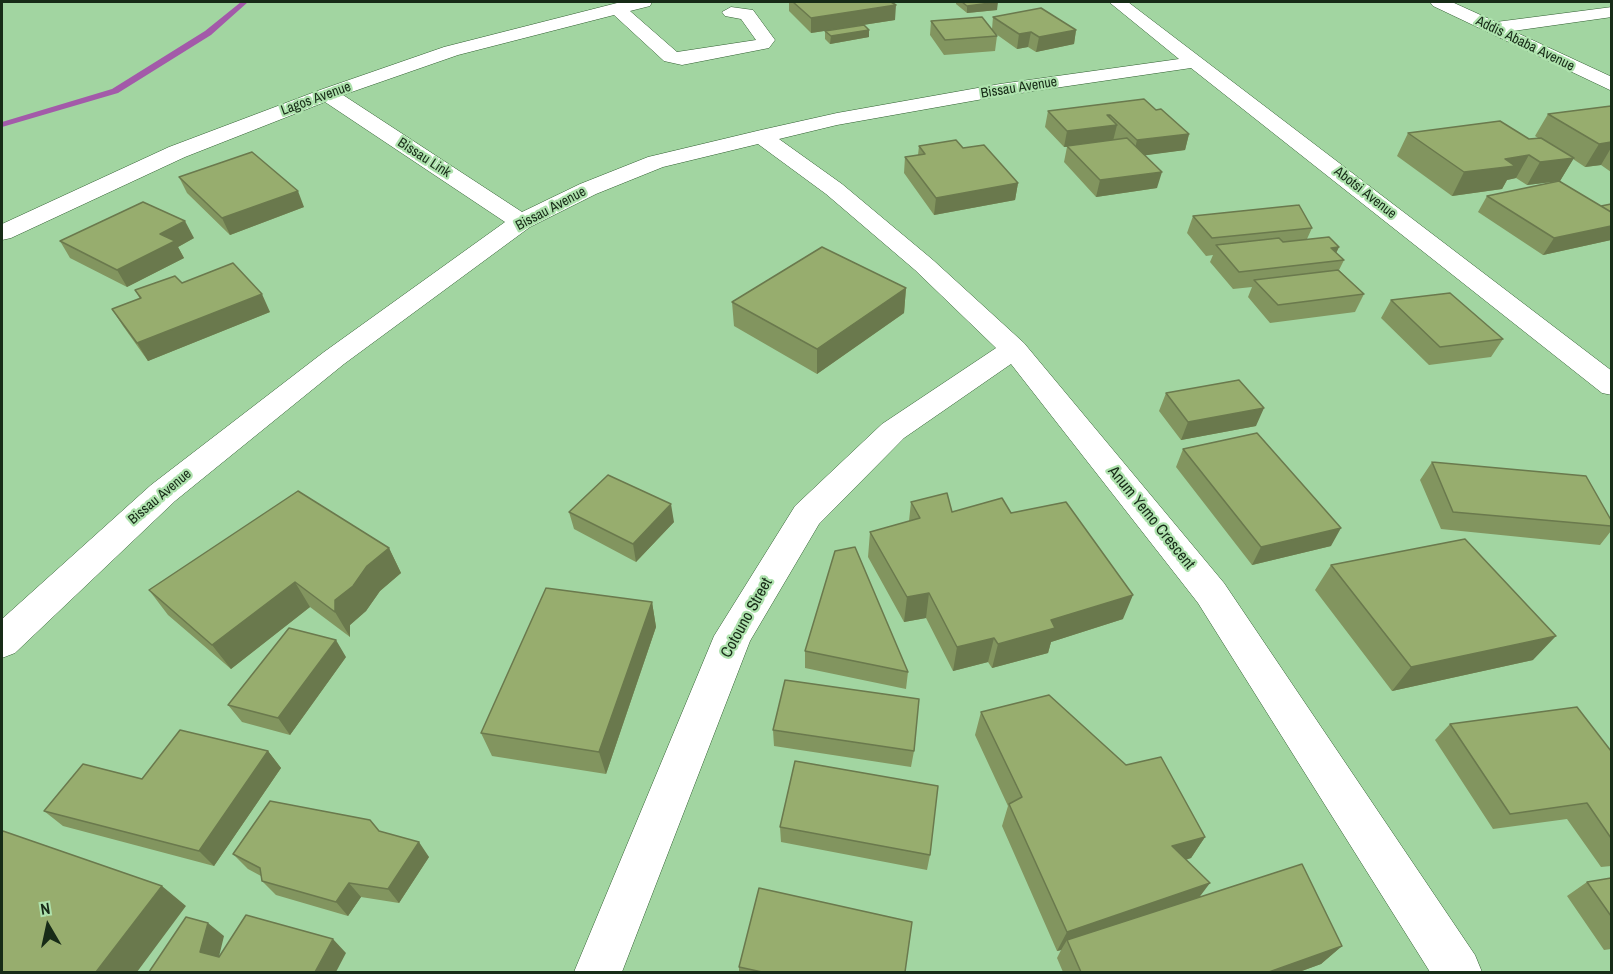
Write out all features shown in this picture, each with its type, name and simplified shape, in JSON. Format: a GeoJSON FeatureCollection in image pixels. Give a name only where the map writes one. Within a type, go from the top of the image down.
{"type":"FeatureCollection","features":[{"type":"Feature","properties":{"kind":"street","name":"Lagos Avenue"},"geometry":{"type":"LineString","coordinates":[[2,233],[177,152],[327,94],[451,51],[644,2]]}},
{"type":"Feature","properties":{"kind":"street","name":"Abotsi Avenue"},"geometry":{"type":"LineString","coordinates":[[1118,2],[1611,386]]}},
{"type":"Feature","properties":{"kind":"street","name":"Addis Ababa Avenue"},"geometry":{"type":"LineString","coordinates":[[1439,2],[1611,86]]}},
{"type":"Feature","properties":{"kind":"street"},"geometry":{"type":"LineString","coordinates":[[616,8],[671,57],[682,59],[762,44],[766,40],[747,14],[731,12]]}},
{"type":"Feature","properties":{"kind":"street"},"geometry":{"type":"LineString","coordinates":[[1493,28],[1611,12]]}},
{"type":"Feature","properties":{"kind":"street","name":"Bissau Avenue"},"geometry":{"type":"LineString","coordinates":[[2,642],[163,493],[334,358],[521,222],[588,189],[656,162],[761,136],[1000,90],[1196,62]]}},
{"type":"Feature","properties":{"kind":"street","name":"Bissau Link"},"geometry":{"type":"LineString","coordinates":[[327,94],[521,222]]}},
{"type":"Feature","properties":{"kind":"street","name":"Anum Yemo Crescent"},"geometry":{"type":"LineString","coordinates":[[761,136],[834,189],[870,219],[924,265],[1014,349],[1211,593],[1458,972]]}},
{"type":"Feature","properties":{"kind":"street","name":"Cotouno Street"},"geometry":{"type":"LineString","coordinates":[[598,972],[733,636],[807,515],[893,431],[1014,349]]}},
{"type":"Feature","properties":{"kind":"building"},"geometry":{"type":"Polygon","coordinates":[[[793,2],[891,2],[896,5],[811,18],[793,2]]]}},
{"type":"Feature","properties":{"kind":"building"},"geometry":{"type":"Polygon","coordinates":[[[962,2],[998,2],[967,6],[962,2]]]}},
{"type":"Feature","properties":{"kind":"building"},"geometry":{"type":"Polygon","coordinates":[[[1041,8],[1076,30],[1039,37],[1031,32],[1019,34],[993,17],[1041,8]]]}},
{"type":"Feature","properties":{"kind":"building"},"geometry":{"type":"Polygon","coordinates":[[[982,17],[997,36],[945,40],[931,21],[982,17]]]}},
{"type":"Feature","properties":{"kind":"building"},"geometry":{"type":"Polygon","coordinates":[[[864,25],[869,30],[831,36],[825,31],[864,25]]]}},
{"type":"Feature","properties":{"kind":"building"},"geometry":{"type":"Polygon","coordinates":[[[1144,99],[1156,110],[1161,109],[1189,134],[1137,140],[1110,115],[1107,115],[1117,125],[1067,131],[1048,111],[1144,99]]]}},
{"type":"Feature","properties":{"kind":"building"},"geometry":{"type":"Polygon","coordinates":[[[1611,106],[1611,142],[1599,144],[1548,114],[1611,106]]]}},
{"type":"Feature","properties":{"kind":"building"},"geometry":{"type":"Polygon","coordinates":[[[1500,121],[1529,139],[1541,138],[1574,158],[1540,162],[1529,155],[1505,159],[1515,166],[1464,172],[1408,133],[1500,121]]]}},
{"type":"Feature","properties":{"kind":"building"},"geometry":{"type":"Polygon","coordinates":[[[1127,138],[1162,172],[1100,180],[1067,146],[1127,138]]]}},
{"type":"Feature","properties":{"kind":"building"},"geometry":{"type":"Polygon","coordinates":[[[956,140],[963,148],[984,145],[1018,183],[936,198],[905,157],[925,154],[919,146],[956,140]]]}},
{"type":"Feature","properties":{"kind":"building"},"geometry":{"type":"Polygon","coordinates":[[[252,152],[298,191],[222,218],[179,177],[252,152]]]}},
{"type":"Feature","properties":{"kind":"building"},"geometry":{"type":"Polygon","coordinates":[[[1559,181],[1611,212],[1611,226],[1554,238],[1487,196],[1559,181]]]}},
{"type":"Feature","properties":{"kind":"building"},"geometry":{"type":"Polygon","coordinates":[[[143,202],[185,221],[160,234],[175,241],[117,270],[60,241],[143,202]]]}},
{"type":"Feature","properties":{"kind":"building"},"geometry":{"type":"Polygon","coordinates":[[[1611,204],[1611,212],[1601,206],[1611,204]]]}},
{"type":"Feature","properties":{"kind":"building"},"geometry":{"type":"Polygon","coordinates":[[[1299,205],[1312,228],[1212,238],[1193,216],[1299,205]]]}},
{"type":"Feature","properties":{"kind":"building"},"geometry":{"type":"Polygon","coordinates":[[[1329,237],[1339,247],[1331,248],[1344,260],[1239,272],[1216,245],[1279,238],[1283,242],[1329,237]]]}},
{"type":"Feature","properties":{"kind":"building"},"geometry":{"type":"Polygon","coordinates":[[[822,247],[906,288],[817,349],[732,302],[822,247]]]}},
{"type":"Feature","properties":{"kind":"building"},"geometry":{"type":"Polygon","coordinates":[[[233,263],[262,294],[137,343],[112,309],[141,298],[135,290],[175,276],[182,283],[233,263]]]}},
{"type":"Feature","properties":{"kind":"building"},"geometry":{"type":"Polygon","coordinates":[[[1338,270],[1364,294],[1278,305],[1254,280],[1338,270]]]}},
{"type":"Feature","properties":{"kind":"building"},"geometry":{"type":"Polygon","coordinates":[[[1450,293],[1503,339],[1440,347],[1391,300],[1450,293]]]}},
{"type":"Feature","properties":{"kind":"building"},"geometry":{"type":"Polygon","coordinates":[[[1239,380],[1264,408],[1188,422],[1166,393],[1239,380]]]}},
{"type":"Feature","properties":{"kind":"building"},"geometry":{"type":"Polygon","coordinates":[[[1257,433],[1341,528],[1261,547],[1183,449],[1257,433]]]}},
{"type":"Feature","properties":{"kind":"building"},"geometry":{"type":"Polygon","coordinates":[[[1432,462],[1586,476],[1611,520],[1611,526],[1453,512],[1432,462]]]}},
{"type":"Feature","properties":{"kind":"building"},"geometry":{"type":"Polygon","coordinates":[[[608,475],[671,504],[633,544],[569,512],[608,475]]]}},
{"type":"Feature","properties":{"kind":"building"},"geometry":{"type":"Polygon","coordinates":[[[298,491],[389,548],[367,566],[353,586],[335,600],[335,612],[295,582],[212,645],[149,590],[298,491]]]}},
{"type":"Feature","properties":{"kind":"building"},"geometry":{"type":"Polygon","coordinates":[[[947,493],[952,512],[1002,498],[1011,513],[1066,502],[1133,595],[1051,620],[1055,628],[998,644],[994,638],[957,647],[929,593],[907,597],[870,532],[920,518],[911,502],[947,493]]]}},
{"type":"Feature","properties":{"kind":"building"},"geometry":{"type":"Polygon","coordinates":[[[1465,539],[1556,636],[1411,667],[1331,565],[1465,539]]]}},
{"type":"Feature","properties":{"kind":"building"},"geometry":{"type":"Polygon","coordinates":[[[855,547],[908,672],[805,651],[835,551],[855,547]]]}},
{"type":"Feature","properties":{"kind":"building"},"geometry":{"type":"Polygon","coordinates":[[[546,588],[652,602],[599,752],[481,733],[546,588]]]}},
{"type":"Feature","properties":{"kind":"building"},"geometry":{"type":"Polygon","coordinates":[[[289,628],[336,640],[278,718],[228,705],[289,628]]]}},
{"type":"Feature","properties":{"kind":"building"},"geometry":{"type":"Polygon","coordinates":[[[785,680],[919,699],[914,751],[773,730],[785,680]]]}},
{"type":"Feature","properties":{"kind":"building"},"geometry":{"type":"Polygon","coordinates":[[[1049,695],[1126,765],[1161,757],[1205,837],[1172,846],[1210,883],[1067,932],[1009,804],[1022,797],[981,712],[1049,695]]]}},
{"type":"Feature","properties":{"kind":"building"},"geometry":{"type":"Polygon","coordinates":[[[1577,707],[1611,751],[1611,838],[1587,803],[1510,814],[1450,724],[1577,707]]]}},
{"type":"Feature","properties":{"kind":"building"},"geometry":{"type":"Polygon","coordinates":[[[180,730],[268,751],[199,851],[44,811],[83,764],[142,779],[180,730]]]}},
{"type":"Feature","properties":{"kind":"building"},"geometry":{"type":"Polygon","coordinates":[[[795,761],[938,786],[930,855],[780,827],[795,761]]]}},
{"type":"Feature","properties":{"kind":"building"},"geometry":{"type":"Polygon","coordinates":[[[270,801],[370,820],[379,831],[419,842],[388,889],[349,883],[336,902],[262,881],[260,868],[233,854],[270,801]]]}},
{"type":"Feature","properties":{"kind":"building"},"geometry":{"type":"Polygon","coordinates":[[[3,831],[162,886],[96,972],[2,972],[3,831]]]}},
{"type":"Feature","properties":{"kind":"building"},"geometry":{"type":"Polygon","coordinates":[[[1302,864],[1342,946],[1269,972],[1081,972],[1067,940],[1302,864]]]}},
{"type":"Feature","properties":{"kind":"building"},"geometry":{"type":"Polygon","coordinates":[[[1611,878],[1611,916],[1587,882],[1611,878]]]}},
{"type":"Feature","properties":{"kind":"building"},"geometry":{"type":"Polygon","coordinates":[[[759,888],[912,922],[905,972],[762,972],[739,967],[759,888]]]}},
{"type":"Feature","properties":{"kind":"building"},"geometry":{"type":"Polygon","coordinates":[[[246,915],[333,939],[315,972],[149,972],[186,917],[208,923],[200,952],[219,957],[246,915]]]}},
{"type":"Feature","properties":{"kind":"waterway"},"geometry":{"type":"LineString","coordinates":[[2,125],[115,91],[208,33],[245,2]]}}]}
